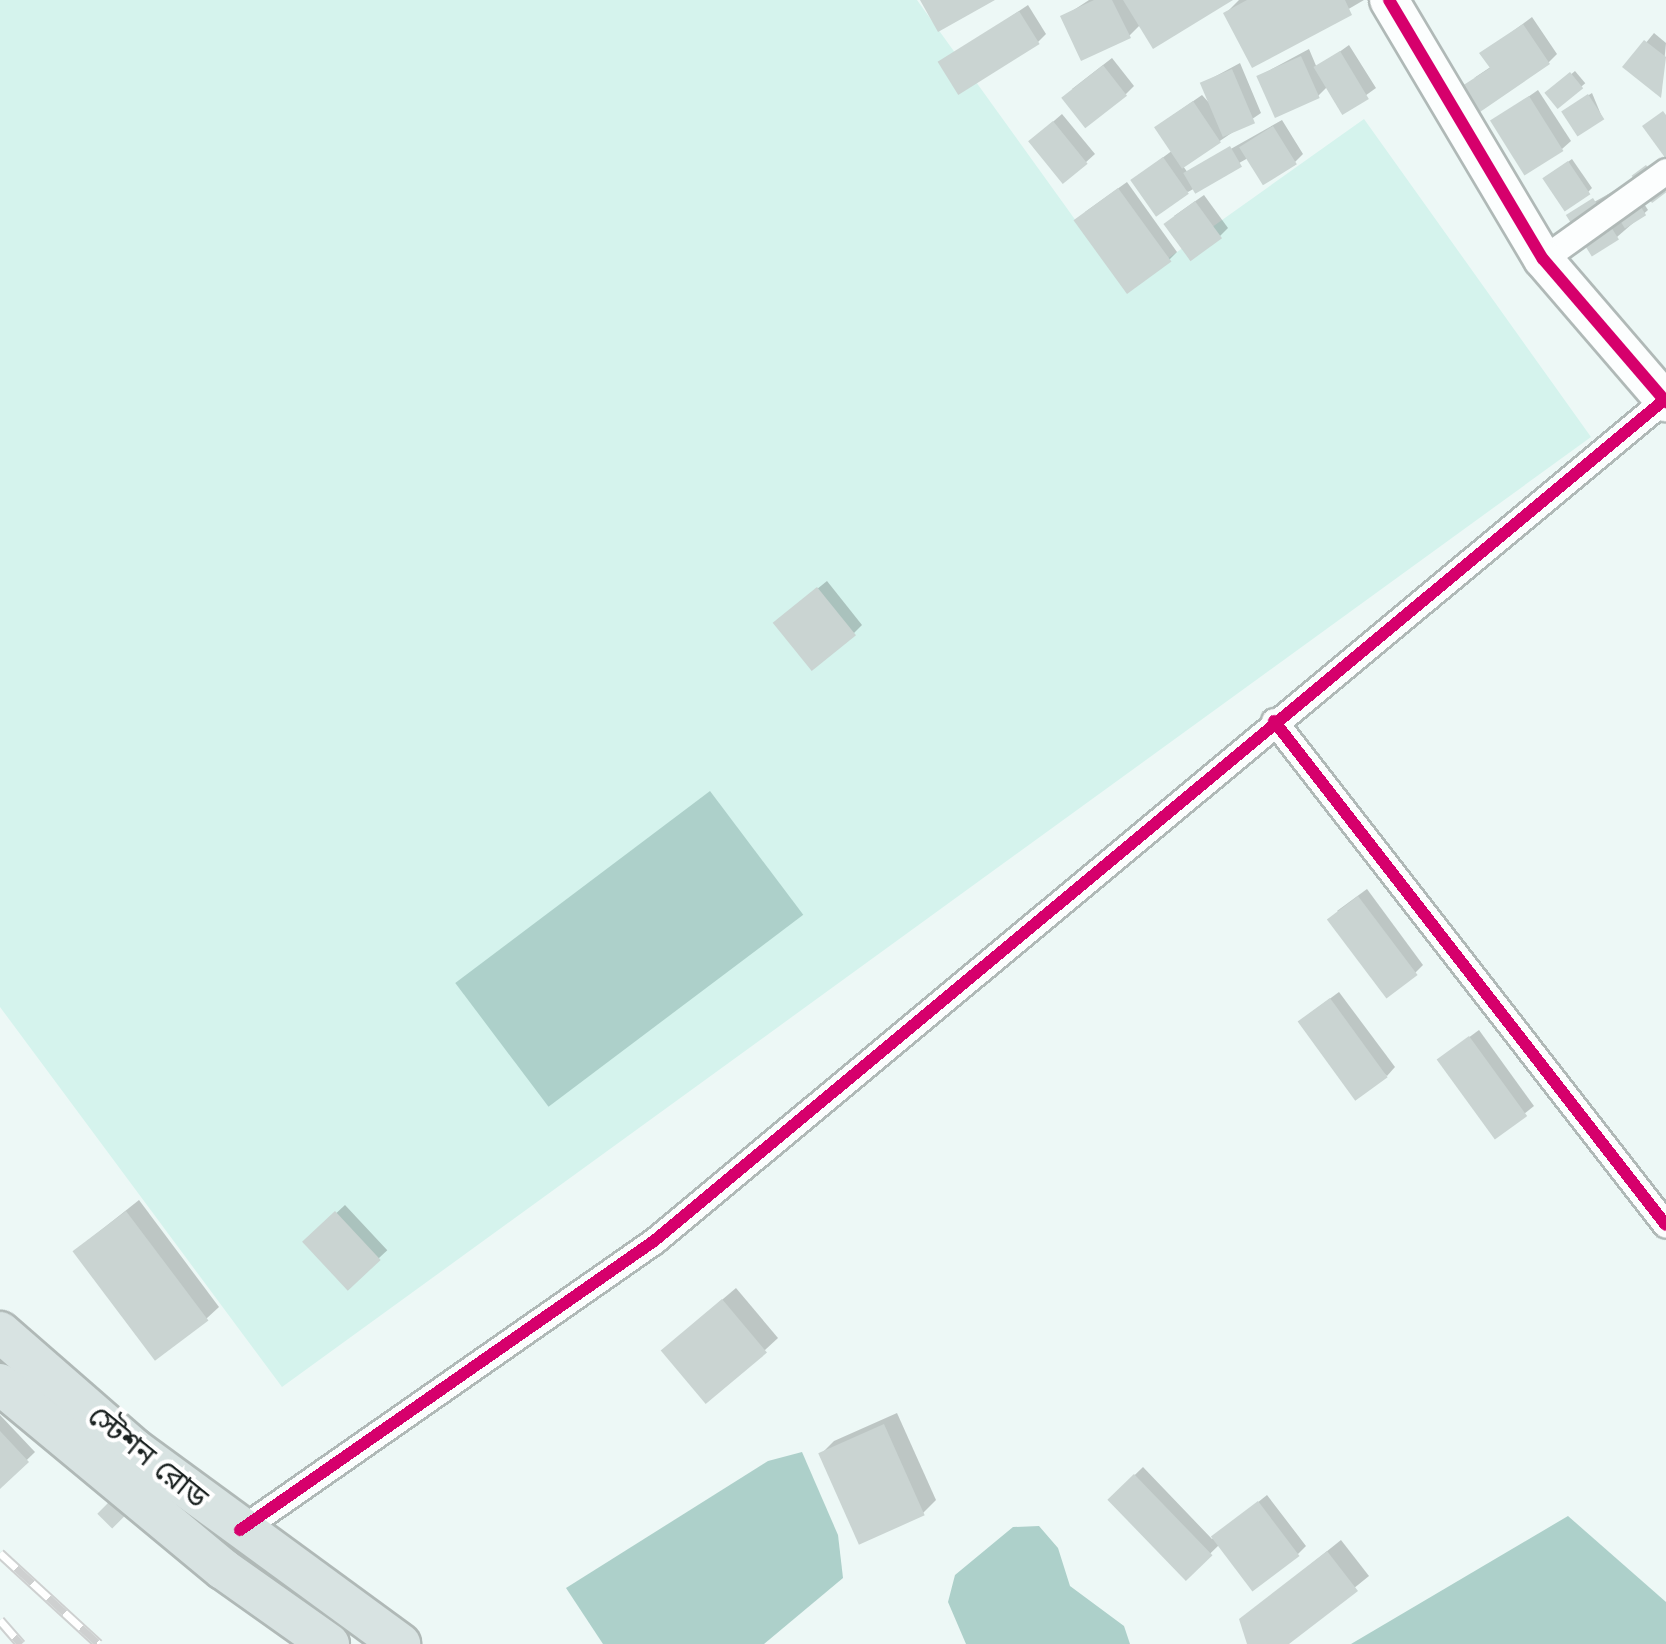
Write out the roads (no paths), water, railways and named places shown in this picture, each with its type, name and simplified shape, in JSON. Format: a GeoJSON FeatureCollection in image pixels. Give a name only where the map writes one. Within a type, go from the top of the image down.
{"type":"FeatureCollection","features":[{"type":"Feature","properties":{"kind":"main road","name":"স্টেশন রোড"},"geometry":{"type":"LineString","coordinates":[[0,1332],[134,1449],[400,1644]]}},
{"type":"Feature","properties":{"kind":"main road","name":"স্টেশন রোড"},"geometry":{"type":"LineString","coordinates":[[0,1384],[223,1569],[329,1644]]}},
{"type":"Feature","properties":{"kind":"street"},"geometry":{"type":"LineString","coordinates":[[240,1530],[654,1241],[1274,721],[1665,401],[1543,259],[1389,0]]}},
{"type":"Feature","properties":{"kind":"street"},"geometry":{"type":"LineString","coordinates":[[1543,259],[1666,170]]}},
{"type":"Feature","properties":{"kind":"street"},"geometry":{"type":"LineString","coordinates":[[1274,721],[1666,1226]]}},
{"type":"Feature","properties":{"kind":"railway"},"geometry":{"type":"LineString","coordinates":[[0,1553],[99,1644]]}},
{"type":"Feature","properties":{"kind":"railway"},"geometry":{"type":"LineString","coordinates":[[0,1620],[21,1644]]}}]}
